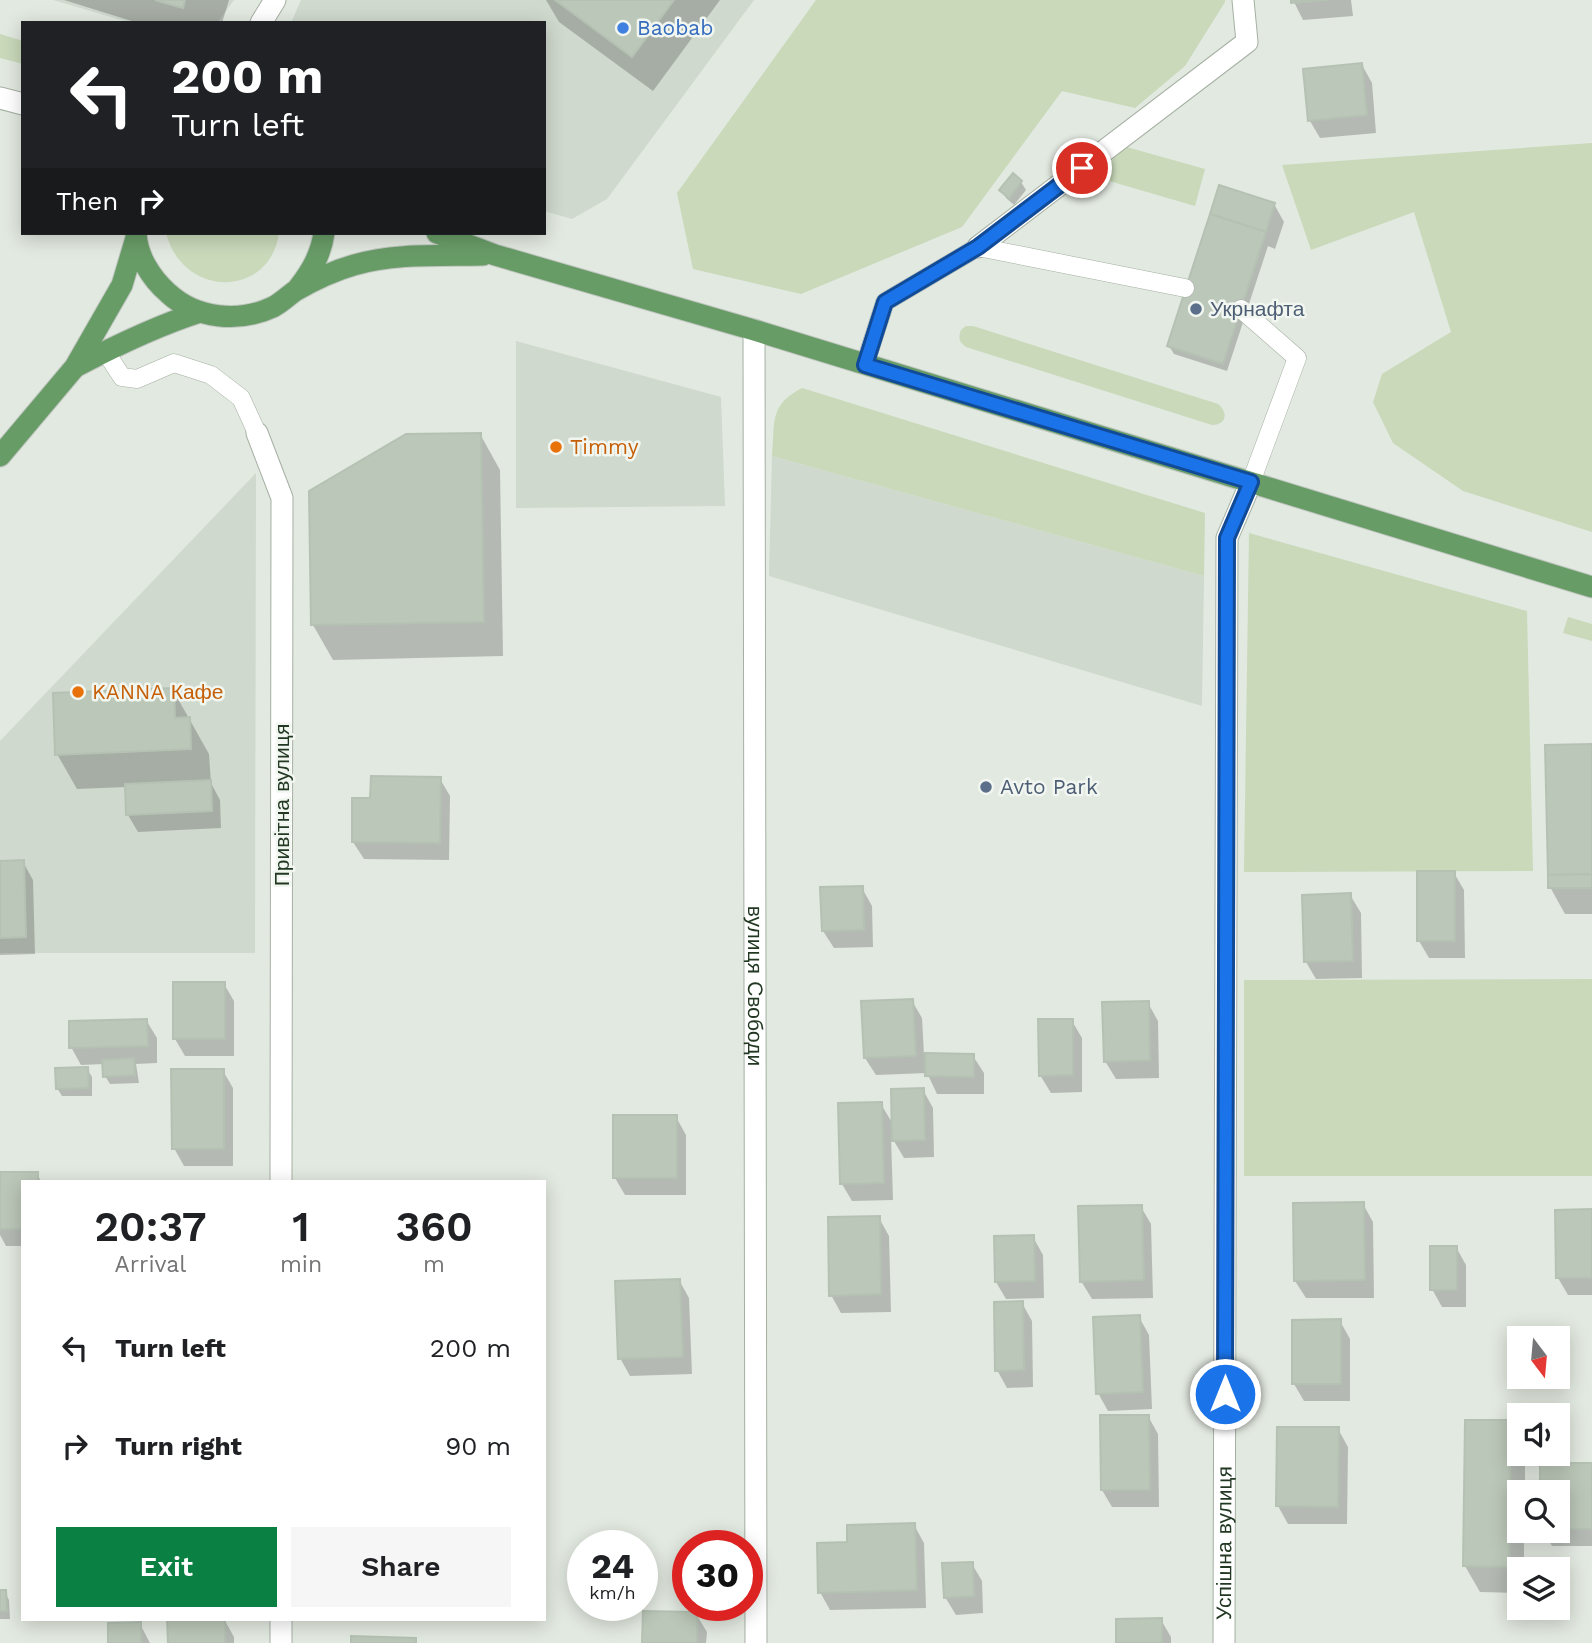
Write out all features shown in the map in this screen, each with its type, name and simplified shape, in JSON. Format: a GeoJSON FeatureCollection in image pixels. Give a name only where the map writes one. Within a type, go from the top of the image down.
{"type":"FeatureCollection","features":[{"type":"Feature","properties":{"kind":"main road"},"geometry":{"type":"LineString","coordinates":[[295,291],[311,271],[322,248],[324,235]]}},
{"type":"Feature","properties":{"kind":"main road"},"geometry":{"type":"LineString","coordinates":[[442,235],[495,255],[754,330],[1592,587]]}},
{"type":"Feature","properties":{"kind":"main road"},"geometry":{"type":"LineString","coordinates":[[136,236],[144,262],[158,284],[177,301],[200,312],[225,317],[250,315],[274,306],[295,291],[326,275],[356,264],[397,257],[495,255]]}},
{"type":"Feature","properties":{"kind":"main road"},"geometry":{"type":"LineString","coordinates":[[0,456],[75,366],[122,285],[136,236]]}},
{"type":"Feature","properties":{"kind":"main road"},"geometry":{"type":"LineString","coordinates":[[75,366],[162,324],[200,312]]}},
{"type":"Feature","properties":{"kind":"street"},"geometry":{"type":"LineString","coordinates":[[978,247],[1247,42],[1243,0]]}},
{"type":"Feature","properties":{"kind":"street"},"geometry":{"type":"LineString","coordinates":[[262,21],[274,1]]}},
{"type":"Feature","properties":{"kind":"street"},"geometry":{"type":"LineString","coordinates":[[268,21],[274,1]]}},
{"type":"Feature","properties":{"kind":"street"},"geometry":{"type":"LineString","coordinates":[[0,98],[21,103]]}},
{"type":"Feature","properties":{"kind":"street","name":"вулиця Свободи"},"geometry":{"type":"LineString","coordinates":[[754,330],[756,1643]]}},
{"type":"Feature","properties":{"kind":"street","name":"Привітна вулиця"},"geometry":{"type":"LineString","coordinates":[[257,433],[282,498],[281,1180]]}},
{"type":"Feature","properties":{"kind":"street","name":"Успішна вулиця"},"geometry":{"type":"LineString","coordinates":[[1224,1643],[1227,538],[1251,482]]}},
{"type":"Feature","properties":{"kind":"street"},"geometry":{"type":"LineString","coordinates":[[281,1621],[281,1643]]}},
{"type":"Feature","properties":{"kind":"lane"},"geometry":{"type":"LineString","coordinates":[[865,365],[885,302],[978,247],[1185,288]]}},
{"type":"Feature","properties":{"kind":"lane"},"geometry":{"type":"LineString","coordinates":[[1241,309],[1297,358],[1251,482]]}},
{"type":"Feature","properties":{"kind":"lane"},"geometry":{"type":"LineString","coordinates":[[105,351],[122,377],[137,379],[174,363],[211,375],[241,398],[257,433]]}},
{"type":"Feature","properties":{"kind":"shaded area"},"geometry":{"type":"Polygon","coordinates":[[[53,0],[234,0],[218,21],[124,21],[53,0]]]}},
{"type":"Feature","properties":{"kind":"shaded area"},"geometry":{"type":"Polygon","coordinates":[[[301,0],[754,0],[607,199],[572,219],[546,212],[546,21],[292,21],[301,0]]]}},
{"type":"Feature","properties":{"kind":"shaded area"},"geometry":{"type":"Polygon","coordinates":[[[516,341],[721,397],[725,506],[516,508],[516,341]]]}},
{"type":"Feature","properties":{"kind":"shaded area"},"geometry":{"type":"Polygon","coordinates":[[[772,456],[1204,576],[1202,706],[769,576],[772,456]]]}},
{"type":"Feature","properties":{"kind":"shaded area"},"geometry":{"type":"Polygon","coordinates":[[[256,473],[255,953],[0,953],[0,741],[256,473]]]}},
{"type":"Feature","properties":{"kind":"green space"},"geometry":{"type":"Polygon","coordinates":[[[816,0],[1225,2],[1185,66],[1135,108],[1062,91],[962,227],[801,294],[693,269],[677,193],[816,0]]]}},
{"type":"Feature","properties":{"kind":"green space"},"geometry":{"type":"Polygon","coordinates":[[[0,34],[21,40],[21,63],[0,58],[0,34]]]}},
{"type":"Feature","properties":{"kind":"green space"},"geometry":{"type":"Polygon","coordinates":[[[1592,143],[1592,532],[1463,491],[1393,443],[1373,402],[1382,374],[1451,332],[1414,212],[1311,250],[1282,165],[1592,143]]]}},
{"type":"Feature","properties":{"kind":"green space"},"geometry":{"type":"Polygon","coordinates":[[[1123,146],[1205,169],[1195,206],[1099,178],[1123,146]]]}},
{"type":"Feature","properties":{"kind":"green space"},"geometry":{"type":"Polygon","coordinates":[[[167,235],[278,235],[272,254],[260,270],[244,279],[226,282],[207,279],[190,270],[175,255],[167,235]]]}},
{"type":"Feature","properties":{"kind":"green space"},"geometry":{"type":"Polygon","coordinates":[[[966,326],[1218,404],[1224,411],[1223,421],[1212,425],[966,347],[959,338],[961,330],[966,326]]]}},
{"type":"Feature","properties":{"kind":"green space"},"geometry":{"type":"Polygon","coordinates":[[[802,388],[1205,513],[1204,576],[772,456],[774,424],[779,408],[791,394],[802,388]]]}},
{"type":"Feature","properties":{"kind":"green space"},"geometry":{"type":"Polygon","coordinates":[[[1249,533],[1527,611],[1533,871],[1244,872],[1249,533]]]}},
{"type":"Feature","properties":{"kind":"green space"},"geometry":{"type":"Polygon","coordinates":[[[1568,617],[1592,624],[1592,641],[1563,633],[1568,617]]]}},
{"type":"Feature","properties":{"kind":"green space"},"geometry":{"type":"Polygon","coordinates":[[[1592,979],[1592,1176],[1244,1176],[1244,980],[1592,979]]]}},
{"type":"Feature","properties":{"kind":"building"},"geometry":{"type":"Polygon","coordinates":[[[155,0],[185,0],[183,8],[155,0]]]}},
{"type":"Feature","properties":{"kind":"building","name":"Baobab"},"geometry":{"type":"Polygon","coordinates":[[[555,0],[674,0],[632,57],[555,0]]]}},
{"type":"Feature","properties":{"kind":"building"},"geometry":{"type":"Polygon","coordinates":[[[1291,0],[1328,0],[1291,3],[1291,0]]]}},
{"type":"Feature","properties":{"kind":"building"},"geometry":{"type":"Polygon","coordinates":[[[1362,63],[1367,115],[1308,121],[1303,69],[1362,63]]]}},
{"type":"Feature","properties":{"kind":"building"},"geometry":{"type":"Polygon","coordinates":[[[1013,173],[1022,181],[1009,198],[999,190],[1013,173]]]}},
{"type":"Feature","properties":{"kind":"building"},"geometry":{"type":"Polygon","coordinates":[[[1219,185],[1275,203],[1266,232],[1210,214],[1219,185]]]}},
{"type":"Feature","properties":{"kind":"building"},"geometry":{"type":"Polygon","coordinates":[[[1210,214],[1266,232],[1223,364],[1167,346],[1210,214]]]}},
{"type":"Feature","properties":{"kind":"building"},"geometry":{"type":"Polygon","coordinates":[[[481,433],[484,622],[311,625],[309,491],[406,434],[481,433]]]}},
{"type":"Feature","properties":{"kind":"building"},"geometry":{"type":"Polygon","coordinates":[[[174,688],[175,718],[190,717],[191,749],[55,755],[53,693],[174,688]]]}},
{"type":"Feature","properties":{"kind":"building"},"geometry":{"type":"Polygon","coordinates":[[[1592,744],[1592,874],[1548,875],[1545,745],[1592,744]]]}},
{"type":"Feature","properties":{"kind":"building"},"geometry":{"type":"Polygon","coordinates":[[[371,776],[441,777],[440,843],[352,842],[352,798],[370,798],[371,776]]]}},
{"type":"Feature","properties":{"kind":"building"},"geometry":{"type":"Polygon","coordinates":[[[211,780],[212,811],[126,815],[125,784],[211,780]]]}},
{"type":"Feature","properties":{"kind":"building"},"geometry":{"type":"Polygon","coordinates":[[[24,860],[26,937],[0,938],[0,861],[24,860]]]}},
{"type":"Feature","properties":{"kind":"building"},"geometry":{"type":"Polygon","coordinates":[[[1417,871],[1455,871],[1455,941],[1417,941],[1417,871]]]}},
{"type":"Feature","properties":{"kind":"building"},"geometry":{"type":"Polygon","coordinates":[[[1592,874],[1592,888],[1548,888],[1548,875],[1592,874]]]}},
{"type":"Feature","properties":{"kind":"building"},"geometry":{"type":"Polygon","coordinates":[[[863,886],[864,930],[822,931],[820,887],[863,886]]]}},
{"type":"Feature","properties":{"kind":"building"},"geometry":{"type":"Polygon","coordinates":[[[1351,893],[1353,961],[1304,962],[1302,895],[1351,893]]]}},
{"type":"Feature","properties":{"kind":"building"},"geometry":{"type":"Polygon","coordinates":[[[173,982],[225,982],[225,1039],[173,1039],[173,982]]]}},
{"type":"Feature","properties":{"kind":"building"},"geometry":{"type":"Polygon","coordinates":[[[913,999],[916,1056],[864,1058],[861,1001],[913,999]]]}},
{"type":"Feature","properties":{"kind":"building"},"geometry":{"type":"Polygon","coordinates":[[[1149,1001],[1150,1060],[1104,1062],[1102,1002],[1149,1001]]]}},
{"type":"Feature","properties":{"kind":"building"},"geometry":{"type":"Polygon","coordinates":[[[147,1019],[148,1046],[69,1048],[69,1021],[147,1019]]]}},
{"type":"Feature","properties":{"kind":"building"},"geometry":{"type":"Polygon","coordinates":[[[1038,1019],[1073,1019],[1073,1075],[1039,1076],[1038,1019]]]}},
{"type":"Feature","properties":{"kind":"building"},"geometry":{"type":"Polygon","coordinates":[[[925,1053],[974,1054],[974,1077],[925,1076],[925,1053]]]}},
{"type":"Feature","properties":{"kind":"building"},"geometry":{"type":"Polygon","coordinates":[[[134,1058],[135,1075],[103,1077],[102,1060],[134,1058]]]}},
{"type":"Feature","properties":{"kind":"building"},"geometry":{"type":"Polygon","coordinates":[[[88,1067],[89,1088],[56,1089],[55,1068],[88,1067]]]}},
{"type":"Feature","properties":{"kind":"building"},"geometry":{"type":"Polygon","coordinates":[[[171,1069],[224,1069],[224,1149],[172,1149],[171,1069]]]}},
{"type":"Feature","properties":{"kind":"building"},"geometry":{"type":"Polygon","coordinates":[[[924,1088],[925,1140],[892,1141],[891,1089],[924,1088]]]}},
{"type":"Feature","properties":{"kind":"building"},"geometry":{"type":"Polygon","coordinates":[[[882,1102],[884,1183],[840,1184],[838,1103],[882,1102]]]}},
{"type":"Feature","properties":{"kind":"building"},"geometry":{"type":"Polygon","coordinates":[[[613,1115],[677,1115],[677,1178],[613,1178],[613,1115]]]}},
{"type":"Feature","properties":{"kind":"building"},"geometry":{"type":"Polygon","coordinates":[[[0,1172],[38,1172],[38,1180],[21,1180],[21,1229],[0,1229],[0,1172]]]}},
{"type":"Feature","properties":{"kind":"building"},"geometry":{"type":"Polygon","coordinates":[[[1364,1202],[1365,1280],[1294,1281],[1293,1203],[1364,1202]]]}},
{"type":"Feature","properties":{"kind":"building"},"geometry":{"type":"Polygon","coordinates":[[[1142,1205],[1144,1280],[1080,1282],[1078,1206],[1142,1205]]]}},
{"type":"Feature","properties":{"kind":"building"},"geometry":{"type":"Polygon","coordinates":[[[1592,1209],[1592,1278],[1556,1278],[1555,1210],[1592,1209]]]}},
{"type":"Feature","properties":{"kind":"building"},"geometry":{"type":"Polygon","coordinates":[[[880,1216],[881,1294],[829,1296],[828,1217],[880,1216]]]}},
{"type":"Feature","properties":{"kind":"building"},"geometry":{"type":"Polygon","coordinates":[[[1034,1235],[1035,1281],[995,1282],[994,1236],[1034,1235]]]}},
{"type":"Feature","properties":{"kind":"building"},"geometry":{"type":"Polygon","coordinates":[[[1430,1246],[1457,1246],[1457,1290],[1430,1290],[1430,1246]]]}},
{"type":"Feature","properties":{"kind":"building"},"geometry":{"type":"Polygon","coordinates":[[[680,1279],[683,1357],[618,1359],[615,1281],[680,1279]]]}},
{"type":"Feature","properties":{"kind":"building"},"geometry":{"type":"Polygon","coordinates":[[[1023,1301],[1024,1370],[995,1371],[994,1302],[1023,1301]]]}},
{"type":"Feature","properties":{"kind":"building"},"geometry":{"type":"Polygon","coordinates":[[[1140,1315],[1143,1392],[1096,1394],[1093,1317],[1140,1315]]]}},
{"type":"Feature","properties":{"kind":"building"},"geometry":{"type":"Polygon","coordinates":[[[1341,1319],[1341,1384],[1292,1384],[1292,1320],[1341,1319]]]}},
{"type":"Feature","properties":{"kind":"building"},"geometry":{"type":"Polygon","coordinates":[[[1100,1415],[1149,1415],[1150,1490],[1101,1490],[1100,1415]]]}},
{"type":"Feature","properties":{"kind":"building"},"geometry":{"type":"Polygon","coordinates":[[[1465,1420],[1507,1420],[1507,1466],[1510,1466],[1510,1480],[1507,1480],[1507,1543],[1509,1543],[1507,1567],[1463,1566],[1465,1420]]]}},
{"type":"Feature","properties":{"kind":"building"},"geometry":{"type":"Polygon","coordinates":[[[1277,1427],[1339,1427],[1338,1507],[1276,1506],[1277,1427]]]}},
{"type":"Feature","properties":{"kind":"building"},"geometry":{"type":"Polygon","coordinates":[[[1592,1463],[1592,1529],[1570,1529],[1570,1480],[1540,1480],[1540,1466],[1592,1463]]]}},
{"type":"Feature","properties":{"kind":"building"},"geometry":{"type":"Polygon","coordinates":[[[915,1523],[917,1590],[818,1593],[817,1543],[847,1542],[847,1525],[915,1523]]]}},
{"type":"Feature","properties":{"kind":"building"},"geometry":{"type":"Polygon","coordinates":[[[973,1562],[974,1596],[944,1598],[942,1563],[973,1562]]]}},
{"type":"Feature","properties":{"kind":"building"},"geometry":{"type":"Polygon","coordinates":[[[0,1590],[6,1590],[7,1611],[0,1611],[0,1590]]]}},
{"type":"Feature","properties":{"kind":"building"},"geometry":{"type":"Polygon","coordinates":[[[658,1611],[672,1612],[672,1621],[697,1621],[697,1643],[642,1643],[643,1621],[658,1621],[658,1611]]]}},
{"type":"Feature","properties":{"kind":"building"},"geometry":{"type":"Polygon","coordinates":[[[1162,1618],[1162,1643],[1116,1643],[1116,1619],[1162,1618]]]}},
{"type":"Feature","properties":{"kind":"building"},"geometry":{"type":"Polygon","coordinates":[[[167,1621],[225,1621],[225,1643],[168,1643],[167,1621]]]}},
{"type":"Feature","properties":{"kind":"building"},"geometry":{"type":"Polygon","coordinates":[[[141,1622],[141,1643],[108,1643],[108,1623],[141,1622]]]}},
{"type":"Feature","properties":{"kind":"building"},"geometry":{"type":"Polygon","coordinates":[[[351,1636],[416,1638],[416,1643],[351,1643],[351,1636]]]}},
{"type":"Feature","properties":{"kind":"place","name":"Baobab"},"geometry":{"type":"Point","coordinates":[623,28]}},
{"type":"Feature","properties":{"kind":"place","name":"Укрнафта"},"geometry":{"type":"Point","coordinates":[1196,309]}},
{"type":"Feature","properties":{"kind":"place","name":"Timmy"},"geometry":{"type":"Point","coordinates":[556,447]}},
{"type":"Feature","properties":{"kind":"place","name":"KANNA Кафе"},"geometry":{"type":"Point","coordinates":[78,692]}},
{"type":"Feature","properties":{"kind":"place","name":"Avto Park"},"geometry":{"type":"Point","coordinates":[986,787]}},
{"type":"Feature","properties":{"kind":"route"},"geometry":{"type":"LineString","coordinates":[[1082,168],[978,247],[885,302],[865,365],[1251,482],[1227,538],[1225,1394]]}}]}
